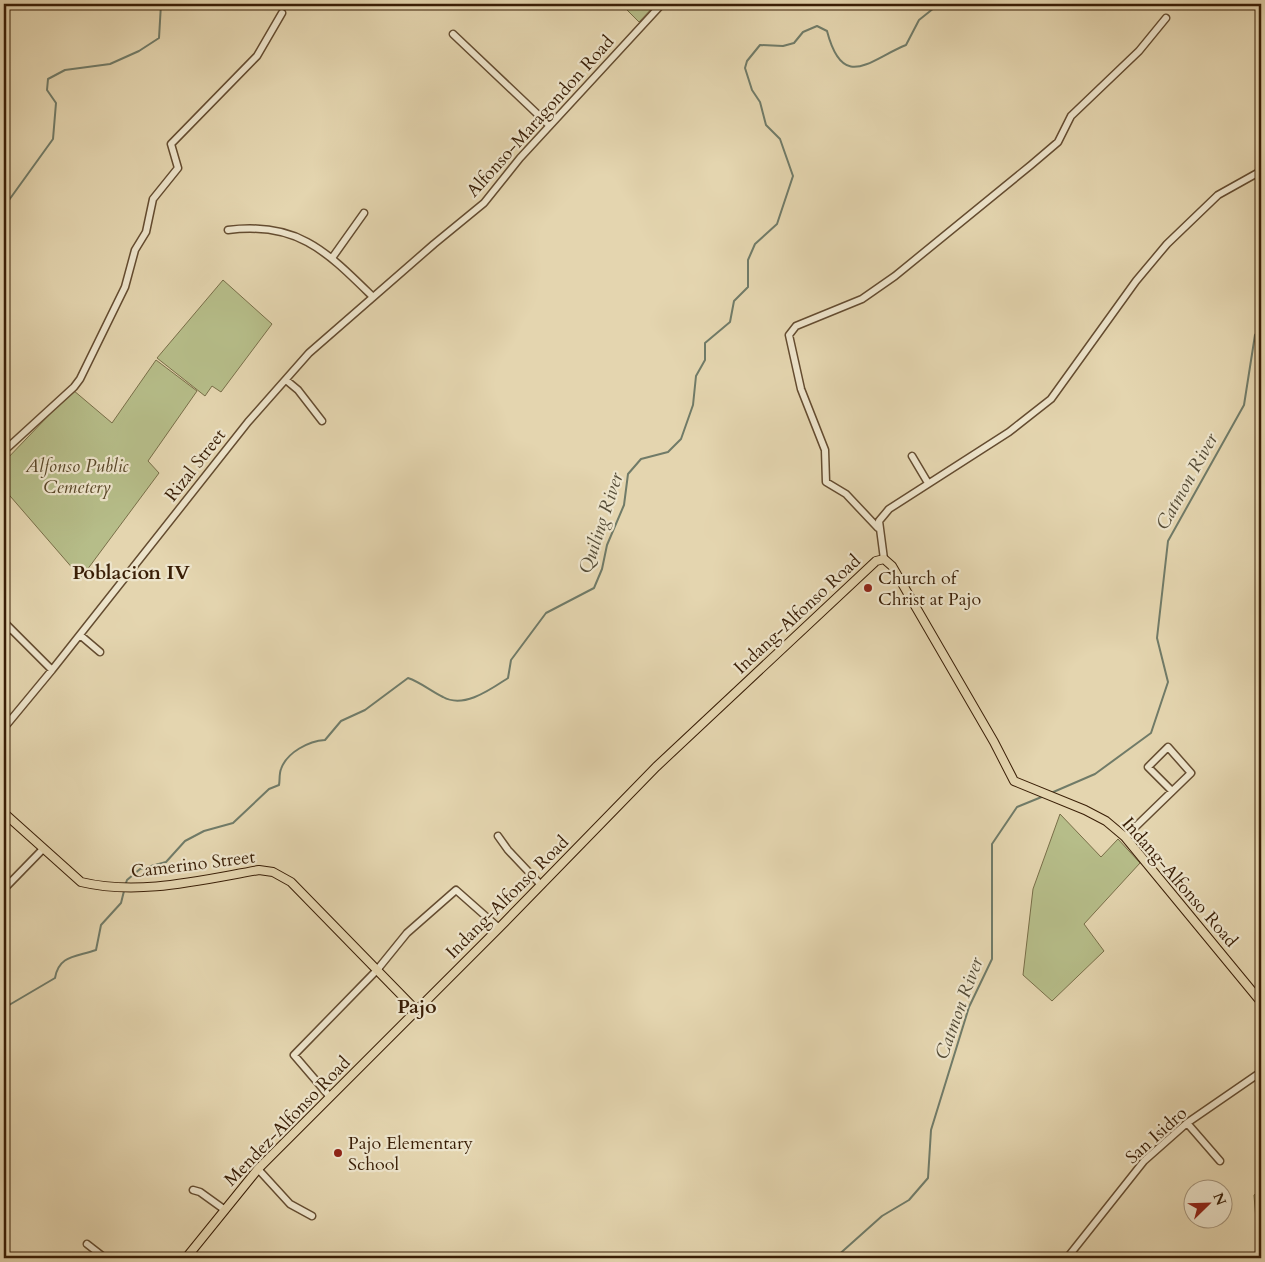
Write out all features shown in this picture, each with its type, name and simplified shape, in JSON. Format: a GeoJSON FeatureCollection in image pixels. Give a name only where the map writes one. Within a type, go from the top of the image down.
{"type":"FeatureCollection","features":[{"type":"Feature","properties":{"kind":"main road","name":"Indang-Alfonso Road"},"geometry":{"type":"LineString","coordinates":[[416,1010],[656,767],[845,588],[876,561],[884,560],[892,566],[921,613],[994,742],[1007,771],[1020,785],[1106,820],[1125,837],[1261,1002]]}},
{"type":"Feature","properties":{"kind":"main road","name":"Camerino Street"},"geometry":{"type":"LineString","coordinates":[[4,813],[80,882],[115,888],[143,888],[259,870],[273,872],[291,882],[416,1010]]}},
{"type":"Feature","properties":{"kind":"main road","name":"Mendez-Alfonso Road"},"geometry":{"type":"LineString","coordinates":[[186,1258],[258,1168],[416,1010]]}},
{"type":"Feature","properties":{"kind":"street","name":"Alfonso-Maragondon Road"},"geometry":{"type":"LineString","coordinates":[[434,244],[484,203],[549,125],[662,4]]}},
{"type":"Feature","properties":{"kind":"street"},"geometry":{"type":"LineString","coordinates":[[4,450],[80,380],[125,287],[135,250],[146,232],[153,199],[178,168],[170,144],[257,56],[282,13]]}},
{"type":"Feature","properties":{"kind":"street"},"geometry":{"type":"LineString","coordinates":[[878,528],[846,494],[826,482],[825,450],[800,388],[789,335],[791,330],[796,326],[862,298],[895,276],[1038,159],[1058,142],[1071,116],[1139,51],[1166,18]]}},
{"type":"Feature","properties":{"kind":"street"},"geometry":{"type":"LineString","coordinates":[[453,34],[549,125]]}},
{"type":"Feature","properties":{"kind":"street"},"geometry":{"type":"LineString","coordinates":[[884,560],[878,528],[879,521],[889,509],[1009,432],[1051,399],[1136,281],[1168,244],[1218,195],[1261,171]]}},
{"type":"Feature","properties":{"kind":"street"},"geometry":{"type":"LineString","coordinates":[[332,258],[364,213]]}},
{"type":"Feature","properties":{"kind":"street"},"geometry":{"type":"LineString","coordinates":[[228,230],[252,227],[294,234],[311,242],[332,258],[373,297]]}},
{"type":"Feature","properties":{"kind":"street","name":"Rizal Street"},"geometry":{"type":"LineString","coordinates":[[4,728],[214,465],[286,380],[310,354],[434,244]]}},
{"type":"Feature","properties":{"kind":"street"},"geometry":{"type":"LineString","coordinates":[[286,380],[298,390],[322,420]]}},
{"type":"Feature","properties":{"kind":"street"},"geometry":{"type":"LineString","coordinates":[[912,456],[928,483]]}},
{"type":"Feature","properties":{"kind":"street"},"geometry":{"type":"LineString","coordinates":[[4,622],[52,670]]}},
{"type":"Feature","properties":{"kind":"street"},"geometry":{"type":"LineString","coordinates":[[4,635],[10,628]]}},
{"type":"Feature","properties":{"kind":"street"},"geometry":{"type":"LineString","coordinates":[[80,635],[100,652]]}},
{"type":"Feature","properties":{"kind":"street"},"geometry":{"type":"LineString","coordinates":[[1125,837],[1191,773],[1168,747],[1148,766],[1172,791]]}},
{"type":"Feature","properties":{"kind":"street"},"geometry":{"type":"LineString","coordinates":[[498,836],[541,885]]}},
{"type":"Feature","properties":{"kind":"street"},"geometry":{"type":"LineString","coordinates":[[4,887],[43,849]]}},
{"type":"Feature","properties":{"kind":"street"},"geometry":{"type":"LineString","coordinates":[[330,1097],[294,1055],[377,970],[407,933],[456,890],[499,928]]}},
{"type":"Feature","properties":{"kind":"street","name":"San Isidro"},"geometry":{"type":"LineString","coordinates":[[1067,1258],[1144,1161],[1187,1123],[1261,1072]]}},
{"type":"Feature","properties":{"kind":"street"},"geometry":{"type":"LineString","coordinates":[[1187,1123],[1220,1161]]}},
{"type":"Feature","properties":{"kind":"street"},"geometry":{"type":"LineString","coordinates":[[258,1168],[290,1204],[312,1216]]}},
{"type":"Feature","properties":{"kind":"street"},"geometry":{"type":"LineString","coordinates":[[194,1190],[200,1192],[225,1210]]}},
{"type":"Feature","properties":{"kind":"street"},"geometry":{"type":"LineString","coordinates":[[87,1244],[105,1258]]}},
{"type":"Feature","properties":{"kind":"green space"},"geometry":{"type":"Polygon","coordinates":[[[621,4],[656,4],[639,22],[621,4]]]}},
{"type":"Feature","properties":{"kind":"green space"},"geometry":{"type":"Polygon","coordinates":[[[223,280],[272,324],[221,392],[212,386],[205,396],[157,358],[223,280]]]}},
{"type":"Feature","properties":{"kind":"green space","name":"Alfonso Public Cemetery"},"geometry":{"type":"Polygon","coordinates":[[[156,360],[197,391],[148,461],[159,473],[81,578],[4,489],[4,462],[73,390],[112,423],[156,360]]]}},
{"type":"Feature","properties":{"kind":"green space"},"geometry":{"type":"Polygon","coordinates":[[[1060,814],[1101,857],[1118,839],[1140,863],[1084,924],[1104,951],[1052,1001],[1023,975],[1033,889],[1060,814]]]}},
{"type":"Feature","properties":{"kind":"green space"},"geometry":{"type":"Polygon","coordinates":[[[1261,1190],[1261,1258],[1259,1258],[1254,1195],[1261,1190]]]}},
{"type":"Feature","properties":{"kind":"waterway"},"geometry":{"type":"LineString","coordinates":[[4,207],[53,139],[56,103],[47,90],[48,79],[65,70],[110,64],[139,51],[159,38],[161,4]]}},
{"type":"Feature","properties":{"kind":"waterway","name":"Quiling River"},"geometry":{"type":"LineString","coordinates":[[125,886],[127,880],[140,869],[166,862],[185,841],[204,831],[233,823],[269,789],[279,785],[281,769],[288,757],[299,748],[325,740],[341,721],[365,710],[408,678],[443,697],[460,701],[477,696],[494,687],[508,678],[511,660],[546,613],[594,588],[602,569],[607,545],[624,505],[628,474],[641,459],[668,452],[681,439],[693,405],[696,376],[705,360],[705,343],[730,322],[734,301],[748,287],[748,260],[755,244],[777,224],[793,176],[780,139],[766,125],[760,102],[752,90],[745,68],[747,61],[760,45],[783,46],[794,43],[803,32],[817,26],[827,31],[833,50],[841,61],[849,66],[859,66],[906,45],[919,20],[939,4]]}},
{"type":"Feature","properties":{"kind":"waterway","name":"Catmon River"},"geometry":{"type":"LineString","coordinates":[[1051,793],[1095,774],[1151,733],[1168,682],[1157,638],[1168,541],[1244,405],[1255,335],[1261,328]]}},
{"type":"Feature","properties":{"kind":"waterway","name":"Catmon River"},"geometry":{"type":"LineString","coordinates":[[835,1258],[882,1216],[909,1200],[928,1178],[931,1130],[969,1007],[992,959],[992,844],[1017,807],[1044,796]]}},
{"type":"Feature","properties":{"kind":"waterway","name":"Quiling River"},"geometry":{"type":"LineString","coordinates":[[4,1008],[55,978],[57,970],[64,961],[96,950],[101,925],[121,903],[124,891]]}},
{"type":"Feature","properties":{"kind":"place","name":"Church of Christ at Pajo"},"geometry":{"type":"Point","coordinates":[868,588]}},
{"type":"Feature","properties":{"kind":"place","name":"Pajo Elementary School"},"geometry":{"type":"Point","coordinates":[338,1153]}},
{"type":"Feature","properties":{"kind":"district","name":"Poblacion IV"},"geometry":{"type":"Point","coordinates":[131,572]}},
{"type":"Feature","properties":{"kind":"district","name":"Pajo"},"geometry":{"type":"Point","coordinates":[417,1006]}}]}
